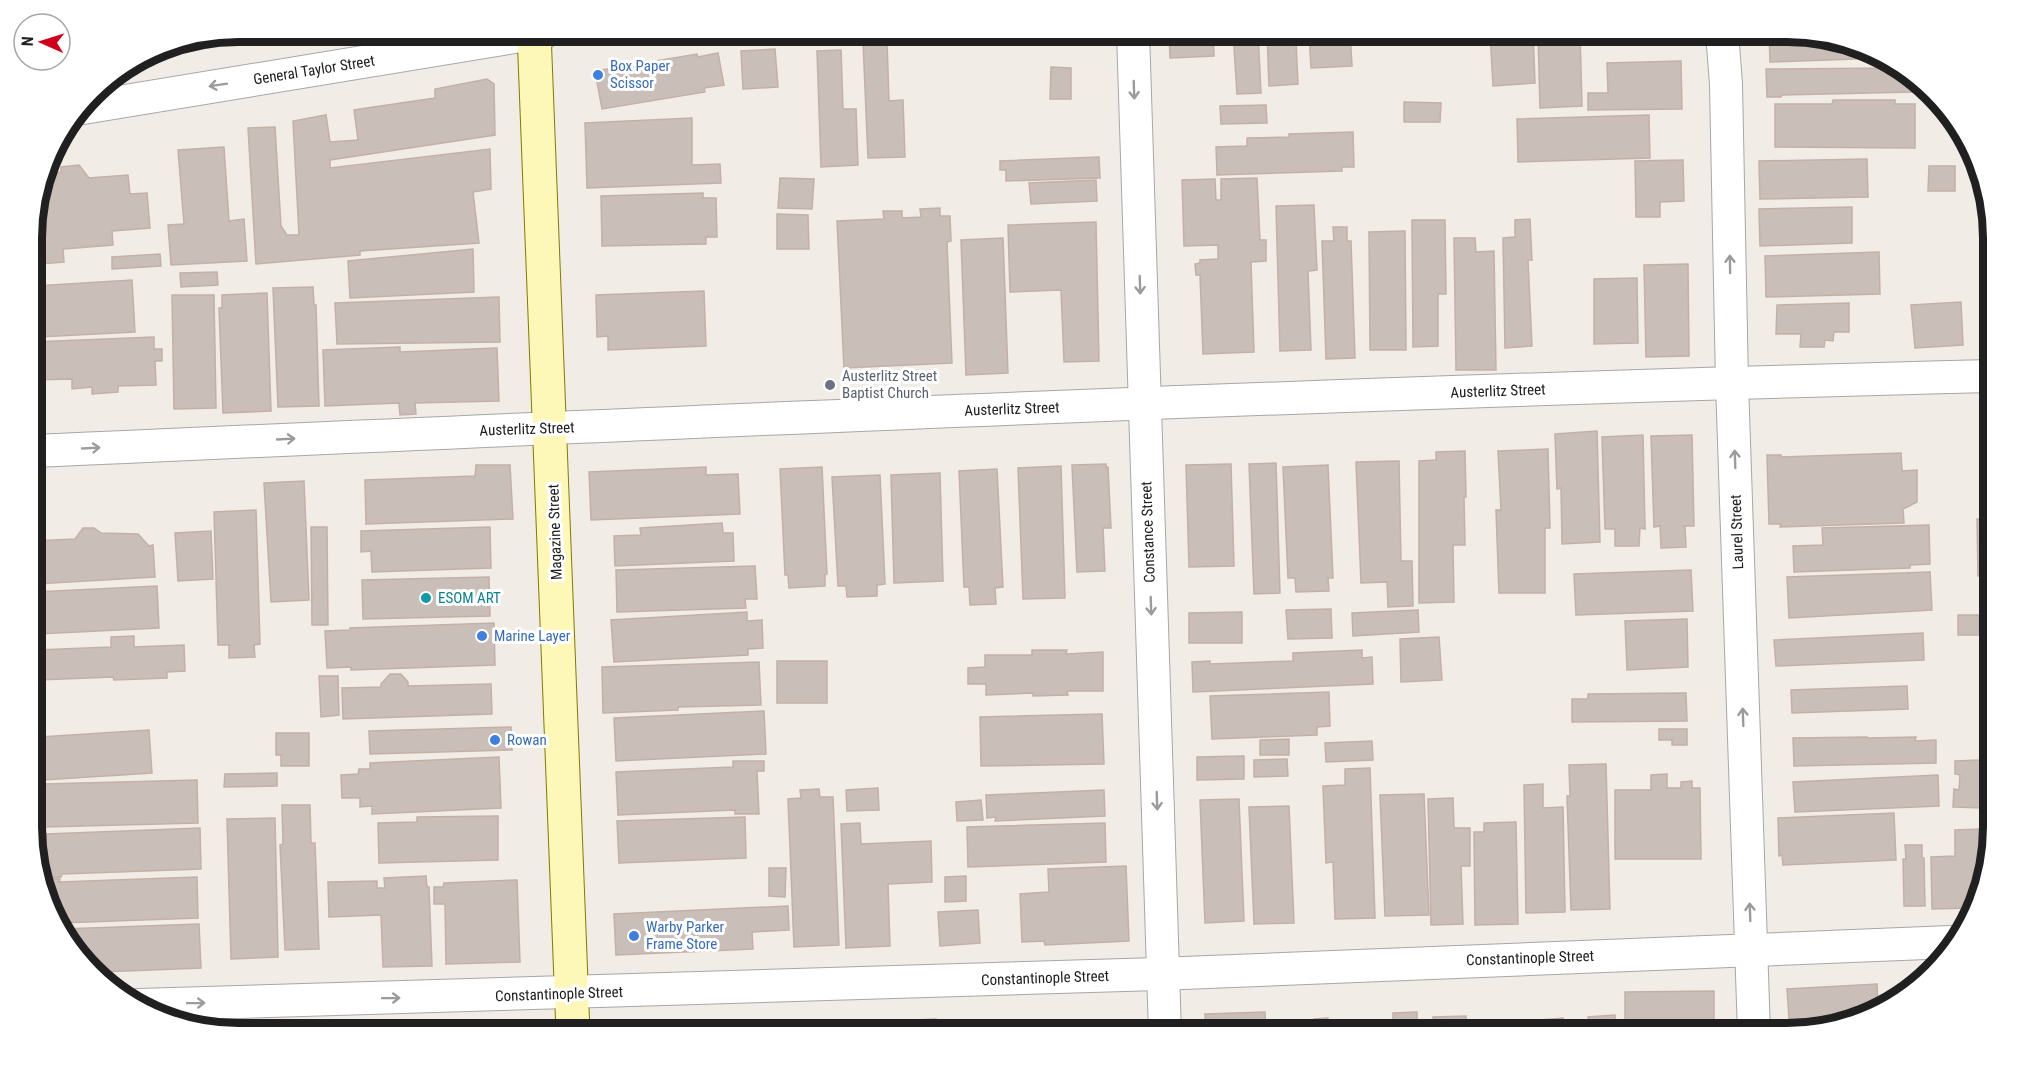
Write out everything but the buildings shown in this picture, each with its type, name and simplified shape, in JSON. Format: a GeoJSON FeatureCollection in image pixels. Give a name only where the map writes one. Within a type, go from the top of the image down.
{"type":"FeatureCollection","features":[{"type":"Feature","properties":{"kind":"street","name":"General Taylor Street"},"geometry":{"type":"LineString","coordinates":[[93,106],[478,42]]}},
{"type":"Feature","properties":{"kind":"street","name":"Magazine Street"},"geometry":{"type":"LineString","coordinates":[[538,42],[573,1023]]}},
{"type":"Feature","properties":{"kind":"street","name":"Constance Street"},"geometry":{"type":"LineString","coordinates":[[1132,42],[1165,1023]]}},
{"type":"Feature","properties":{"kind":"street","name":"Laurel Street"},"geometry":{"type":"LineString","coordinates":[[1723,42],[1726,84],[1732,383],[1754,1023]]}},
{"type":"Feature","properties":{"kind":"street","name":"Austerlitz Street"},"geometry":{"type":"LineString","coordinates":[[42,451],[1144,404],[1983,376]]}},
{"type":"Feature","properties":{"kind":"street","name":"Constantinople Street"},"geometry":{"type":"LineString","coordinates":[[155,1005],[572,994],[1163,974],[1945,942]]}},
{"type":"Feature","properties":{"kind":"place","name":"Box Paper Scissor"},"geometry":{"type":"Point","coordinates":[598,75]}},
{"type":"Feature","properties":{"kind":"place","name":"Austerlitz Street Baptist Church"},"geometry":{"type":"Point","coordinates":[830,385]}},
{"type":"Feature","properties":{"kind":"place","name":"ESOM ART"},"geometry":{"type":"Point","coordinates":[426,598]}},
{"type":"Feature","properties":{"kind":"place","name":"Marine Layer"},"geometry":{"type":"Point","coordinates":[482,636]}},
{"type":"Feature","properties":{"kind":"place","name":"Rowan"},"geometry":{"type":"Point","coordinates":[495,740]}},
{"type":"Feature","properties":{"kind":"place","name":"Warby Parker Frame Store"},"geometry":{"type":"Point","coordinates":[634,936]}}]}
